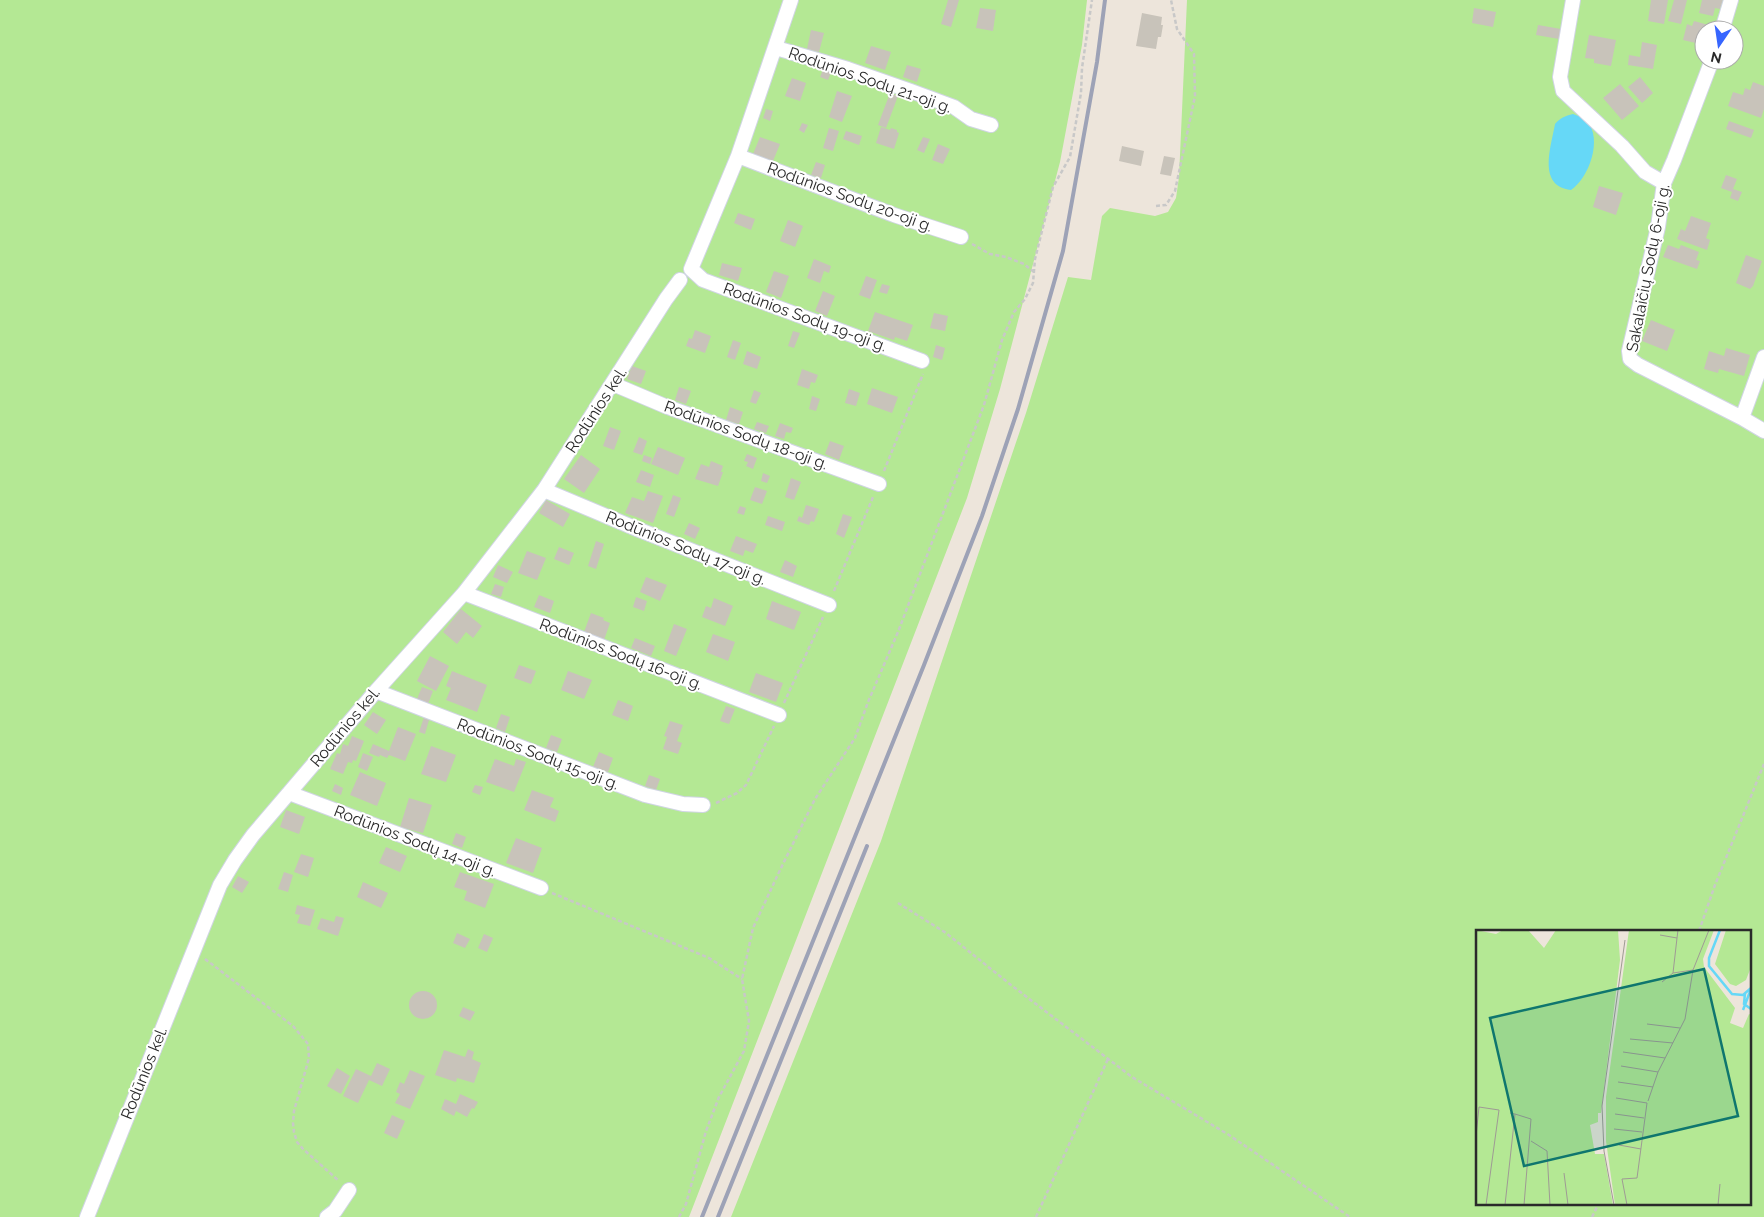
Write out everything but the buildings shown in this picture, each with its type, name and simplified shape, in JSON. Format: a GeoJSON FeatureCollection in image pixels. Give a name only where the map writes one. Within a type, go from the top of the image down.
{"type":"FeatureCollection","features":[{"type":"Feature","properties":{"kind":"street"},"geometry":{"type":"LineString","coordinates":[[738,156],[791,0]]}},
{"type":"Feature","properties":{"kind":"street"},"geometry":{"type":"LineString","coordinates":[[1573,0],[1560,77],[1563,91],[1622,146],[1645,172],[1664,183]]}},
{"type":"Feature","properties":{"kind":"street"},"geometry":{"type":"LineString","coordinates":[[1725,20],[1731,0]]}},
{"type":"Feature","properties":{"kind":"street","name":"Rodūnios Sodų 21-oji g."},"geometry":{"type":"LineString","coordinates":[[776,48],[848,69],[911,91],[954,107],[972,119],[991,125]]}},
{"type":"Feature","properties":{"kind":"street","name":"Sakalaičių Sodų 6-oji g."},"geometry":{"type":"LineString","coordinates":[[1708,70],[1664,183],[1658,227],[1629,351],[1630,359],[1742,418]]}},
{"type":"Feature","properties":{"kind":"street","name":"Rodūnios Sodų 20-oji g."},"geometry":{"type":"LineString","coordinates":[[738,156],[894,215],[961,237]]}},
{"type":"Feature","properties":{"kind":"street","name":"Rodūnios Sodų 19-oji g."},"geometry":{"type":"LineString","coordinates":[[738,156],[691,269],[704,280],[922,361]]}},
{"type":"Feature","properties":{"kind":"street","name":"Rodūnios kel."},"geometry":{"type":"LineString","coordinates":[[87,1217],[220,885],[235,860],[253,835],[376,691],[464,593],[544,490],[666,298],[680,280]]}},
{"type":"Feature","properties":{"kind":"street"},"geometry":{"type":"LineString","coordinates":[[1764,357],[1742,418],[1764,431]]}},
{"type":"Feature","properties":{"kind":"street","name":"Rodūnios Sodų 18-oji g."},"geometry":{"type":"LineString","coordinates":[[613,384],[665,406],[879,484]]}},
{"type":"Feature","properties":{"kind":"street","name":"Rodūnios Sodų 17-oji g."},"geometry":{"type":"LineString","coordinates":[[544,490],[829,605]]}},
{"type":"Feature","properties":{"kind":"street","name":"Rodūnios Sodų 16-oji g."},"geometry":{"type":"LineString","coordinates":[[464,593],[779,715]]}},
{"type":"Feature","properties":{"kind":"street","name":"Rodūnios Sodų 15-oji g."},"geometry":{"type":"LineString","coordinates":[[376,691],[645,795],[683,804],[703,805]]}},
{"type":"Feature","properties":{"kind":"street","name":"Rodūnios Sodų 14-oji g."},"geometry":{"type":"LineString","coordinates":[[289,793],[541,888]]}},
{"type":"Feature","properties":{"kind":"street"},"geometry":{"type":"LineString","coordinates":[[327,1217],[336,1211],[349,1190]]}},
{"type":"Feature","properties":{"kind":"path"},"geometry":{"type":"LineString","coordinates":[[679,1217],[686,1204],[706,1131],[718,1097],[744,1051],[749,1020],[742,979],[753,928],[815,799],[855,738],[898,632],[984,405],[1002,340],[1014,312],[1025,299],[1032,283],[1035,259],[1053,186],[1070,157],[1081,93],[1082,68],[1092,0]]}},
{"type":"Feature","properties":{"kind":"path"},"geometry":{"type":"LineString","coordinates":[[1156,206],[1166,205],[1174,191],[1195,96],[1194,54],[1176,29],[1171,0]]}},
{"type":"Feature","properties":{"kind":"path"},"geometry":{"type":"LineString","coordinates":[[961,237],[990,254],[1006,257],[1024,264],[1034,272]]}},
{"type":"Feature","properties":{"kind":"path"},"geometry":{"type":"LineString","coordinates":[[1699,930],[1715,885],[1764,764]]}},
{"type":"Feature","properties":{"kind":"path"},"geometry":{"type":"LineString","coordinates":[[541,888],[709,958],[742,979]]}},
{"type":"Feature","properties":{"kind":"path"},"geometry":{"type":"LineString","coordinates":[[898,903],[946,933],[1132,1077],[1230,1135],[1350,1217]]}},
{"type":"Feature","properties":{"kind":"path"},"geometry":{"type":"LineString","coordinates":[[192,953],[210,961],[293,1026],[308,1044],[309,1058],[294,1111],[294,1132],[297,1142],[303,1149],[349,1190]]}},
{"type":"Feature","properties":{"kind":"path"},"geometry":{"type":"LineString","coordinates":[[1036,1217],[1109,1059]]}},
{"type":"Feature","properties":{"kind":"path"},"geometry":{"type":"LineString","coordinates":[[1592,1217],[1598,1204]]}},
{"type":"Feature","properties":{"kind":"green space"},"geometry":{"type":"Polygon","coordinates":[[[0,0],[1087,0],[1082,45],[1060,162],[1000,389],[967,498],[689,1217],[0,1217],[0,0]]]}},
{"type":"Feature","properties":{"kind":"green space"},"geometry":{"type":"Polygon","coordinates":[[[1187,0],[1764,0],[1764,1217],[731,1217],[881,841],[1026,413],[1068,277],[1091,280],[1102,216],[1110,208],[1155,216],[1168,212],[1176,198],[1179,177],[1187,0]]]}},
{"type":"Feature","properties":{"kind":"water"},"geometry":{"type":"Polygon","coordinates":[[[1573,114],[1587,121],[1592,129],[1594,148],[1588,168],[1578,184],[1571,190],[1560,187],[1554,181],[1550,173],[1549,154],[1555,124],[1559,120],[1573,114]]]}},
{"type":"Feature","properties":{"kind":"railway"},"geometry":{"type":"LineString","coordinates":[[702,1217],[924,665],[982,516],[1018,409],[1063,251],[1097,62],[1105,0]]}},
{"type":"Feature","properties":{"kind":"railway"},"geometry":{"type":"LineString","coordinates":[[718,1217],[867,846]]}}]}
